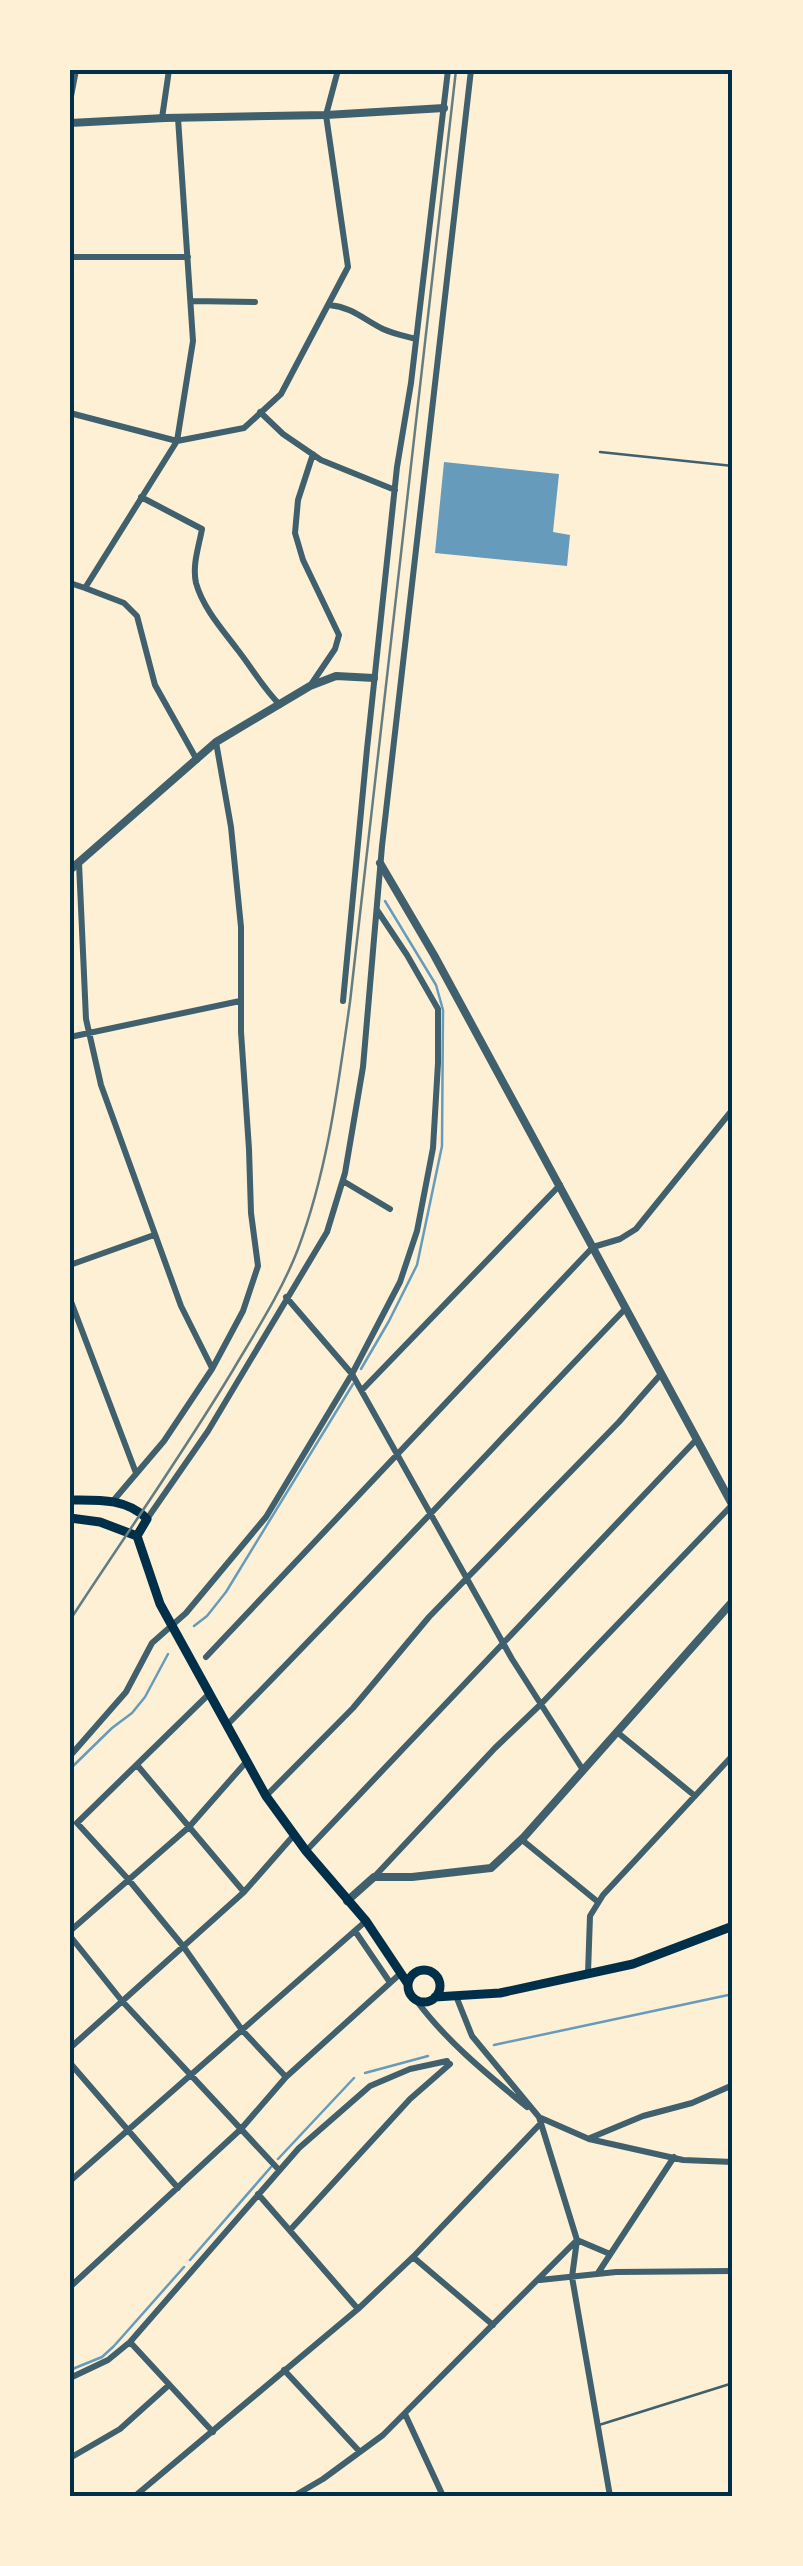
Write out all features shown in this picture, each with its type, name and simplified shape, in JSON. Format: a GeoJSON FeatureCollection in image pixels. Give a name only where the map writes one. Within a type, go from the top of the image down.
{"type":"FeatureCollection","features":[{"type":"Feature","properties":{"kind":"main road"},"geometry":{"type":"LineString","coordinates":[[70,1500],[113,1502],[140,1512],[148,1519],[137,1536]]}},
{"type":"Feature","properties":{"kind":"main road"},"geometry":{"type":"LineString","coordinates":[[70,1518],[100,1522],[137,1536]]}},
{"type":"Feature","properties":{"kind":"main road"},"geometry":{"type":"LineString","coordinates":[[137,1536],[160,1604],[266,1796],[306,1851],[366,1921],[416,2000],[500,1993],[634,1964],[733,1926]]}},
{"type":"Feature","properties":{"kind":"main road"},"geometry":{"type":"LineString","coordinates":[[408,1984],[414,1973],[429,1970],[440,1982],[435,1998]]}},
{"type":"Feature","properties":{"kind":"street"},"geometry":{"type":"LineString","coordinates":[[70,96],[75,70]]}},
{"type":"Feature","properties":{"kind":"street"},"geometry":{"type":"LineString","coordinates":[[162,118],[169,70]]}},
{"type":"Feature","properties":{"kind":"street"},"geometry":{"type":"LineString","coordinates":[[70,413],[177,441],[244,428],[281,394],[348,267],[326,115],[338,70]]}},
{"type":"Feature","properties":{"kind":"street"},"geometry":{"type":"LineString","coordinates":[[343,1001],[374,678],[448,70]]}},
{"type":"Feature","properties":{"kind":"street"},"geometry":{"type":"LineString","coordinates":[[148,1519],[208,1431],[327,1232],[343,1182],[363,1067],[380,863],[470,70]]}},
{"type":"Feature","properties":{"kind":"street"},"geometry":{"type":"LineString","coordinates":[[70,123],[444,108]]}},
{"type":"Feature","properties":{"kind":"street"},"geometry":{"type":"LineString","coordinates":[[84,588],[177,441],[193,341],[178,118]]}},
{"type":"Feature","properties":{"kind":"street"},"geometry":{"type":"LineString","coordinates":[[70,257],[188,257]]}},
{"type":"Feature","properties":{"kind":"street"},"geometry":{"type":"LineString","coordinates":[[191,301],[255,302]]}},
{"type":"Feature","properties":{"kind":"street"},"geometry":{"type":"LineString","coordinates":[[328,305],[356,311],[380,328],[416,339]]}},
{"type":"Feature","properties":{"kind":"street"},"geometry":{"type":"LineString","coordinates":[[259,412],[321,460],[396,490]]}},
{"type":"Feature","properties":{"kind":"street"},"geometry":{"type":"LineString","coordinates":[[310,686],[335,649],[339,635],[303,560],[295,533],[298,500],[312,454]]}},
{"type":"Feature","properties":{"kind":"street"},"geometry":{"type":"LineString","coordinates":[[141,497],[202,529],[194,565],[196,584],[223,632],[280,705]]}},
{"type":"Feature","properties":{"kind":"street"},"geometry":{"type":"LineString","coordinates":[[70,584],[124,604],[137,616],[156,685],[196,760]]}},
{"type":"Feature","properties":{"kind":"street"},"geometry":{"type":"LineString","coordinates":[[70,870],[216,742],[310,686],[336,676],[374,678]]}},
{"type":"Feature","properties":{"kind":"street"},"geometry":{"type":"LineString","coordinates":[[113,1502],[164,1440],[212,1369],[243,1311],[258,1266],[251,1213],[240,1000],[241,927],[231,827],[216,742]]}},
{"type":"Feature","properties":{"kind":"street"},"geometry":{"type":"LineString","coordinates":[[80,863],[86,1019],[101,1084],[181,1306],[212,1369]]}},
{"type":"Feature","properties":{"kind":"street"},"geometry":{"type":"LineString","coordinates":[[347,1900],[374,1877],[732,1505],[434,954],[380,863]]}},
{"type":"Feature","properties":{"kind":"street"},"geometry":{"type":"LineString","coordinates":[[70,1756],[126,1692],[152,1643],[186,1612],[266,1517],[352,1374],[400,1282],[418,1231],[433,1148],[438,1009],[376,909]]}},
{"type":"Feature","properties":{"kind":"street"},"geometry":{"type":"LineString","coordinates":[[70,1037],[240,1000]]}},
{"type":"Feature","properties":{"kind":"street"},"geometry":{"type":"LineString","coordinates":[[206,1657],[593,1246],[620,1239],[636,1229],[733,1109]]}},
{"type":"Feature","properties":{"kind":"street"},"geometry":{"type":"LineString","coordinates":[[343,1182],[390,1209]]}},
{"type":"Feature","properties":{"kind":"street"},"geometry":{"type":"LineString","coordinates":[[362,1390],[560,1185]]}},
{"type":"Feature","properties":{"kind":"street"},"geometry":{"type":"LineString","coordinates":[[70,1264],[154,1234]]}},
{"type":"Feature","properties":{"kind":"street"},"geometry":{"type":"LineString","coordinates":[[286,1296],[352,1374],[503,1642],[583,1770]]}},
{"type":"Feature","properties":{"kind":"street"},"geometry":{"type":"LineString","coordinates":[[70,1299],[136,1474]]}},
{"type":"Feature","properties":{"kind":"street"},"geometry":{"type":"LineString","coordinates":[[226,1726],[626,1308]]}},
{"type":"Feature","properties":{"kind":"street"},"geometry":{"type":"LineString","coordinates":[[266,1796],[353,1708],[428,1617],[661,1374]]}},
{"type":"Feature","properties":{"kind":"street"},"geometry":{"type":"LineString","coordinates":[[306,1851],[696,1440]]}},
{"type":"Feature","properties":{"kind":"street"},"geometry":{"type":"LineString","coordinates":[[374,1877],[491,1868],[733,1601]]}},
{"type":"Feature","properties":{"kind":"street"},"geometry":{"type":"LineString","coordinates":[[209,1694],[77,1824],[128,1879],[183,1946],[242,2030],[286,2077]]}},
{"type":"Feature","properties":{"kind":"street"},"geometry":{"type":"LineString","coordinates":[[618,1732],[695,1796]]}},
{"type":"Feature","properties":{"kind":"street"},"geometry":{"type":"LineString","coordinates":[[588,1973],[590,1916],[598,1902],[733,1755]]}},
{"type":"Feature","properties":{"kind":"street"},"geometry":{"type":"LineString","coordinates":[[246,1761],[189,1827],[70,1934],[122,2001],[280,2170]]}},
{"type":"Feature","properties":{"kind":"street"},"geometry":{"type":"LineString","coordinates":[[137,1765],[244,1892]]}},
{"type":"Feature","properties":{"kind":"street"},"geometry":{"type":"LineString","coordinates":[[70,2048],[244,1892],[294,1835]]}},
{"type":"Feature","properties":{"kind":"street"},"geometry":{"type":"LineString","coordinates":[[521,1839],[598,1902]]}},
{"type":"Feature","properties":{"kind":"street"},"geometry":{"type":"LineString","coordinates":[[70,2181],[366,1921]]}},
{"type":"Feature","properties":{"kind":"street"},"geometry":{"type":"LineString","coordinates":[[355,1931],[390,1982]]}},
{"type":"Feature","properties":{"kind":"street"},"geometry":{"type":"LineString","coordinates":[[70,2288],[240,2128],[286,2077],[401,1972]]}},
{"type":"Feature","properties":{"kind":"street"},"geometry":{"type":"LineString","coordinates":[[456,1996],[472,2036],[540,2120],[576,2240],[572,2277],[610,2496]]}},
{"type":"Feature","properties":{"kind":"street"},"geometry":{"type":"LineString","coordinates":[[416,2000],[435,2025],[540,2120],[589,2139],[674,2158],[733,2162]]}},
{"type":"Feature","properties":{"kind":"street"},"geometry":{"type":"LineString","coordinates":[[70,2063],[178,2188]]}},
{"type":"Feature","properties":{"kind":"street"},"geometry":{"type":"LineString","coordinates":[[70,2378],[108,2360],[130,2342],[299,2148],[370,2086],[410,2068],[448,2063],[291,2229]]}},
{"type":"Feature","properties":{"kind":"street"},"geometry":{"type":"LineString","coordinates":[[589,2139],[642,2116],[692,2104],[733,2084]]}},
{"type":"Feature","properties":{"kind":"street"},"geometry":{"type":"LineString","coordinates":[[135,2496],[358,2309],[414,2257],[540,2120]]}},
{"type":"Feature","properties":{"kind":"street"},"geometry":{"type":"LineString","coordinates":[[597,2274],[674,2158]]}},
{"type":"Feature","properties":{"kind":"street"},"geometry":{"type":"LineString","coordinates":[[258,2194],[358,2309]]}},
{"type":"Feature","properties":{"kind":"street"},"geometry":{"type":"LineString","coordinates":[[576,2240],[610,2254]]}},
{"type":"Feature","properties":{"kind":"street"},"geometry":{"type":"LineString","coordinates":[[294,2496],[323,2480],[383,2435],[576,2240]]}},
{"type":"Feature","properties":{"kind":"street"},"geometry":{"type":"LineString","coordinates":[[414,2257],[493,2325]]}},
{"type":"Feature","properties":{"kind":"street"},"geometry":{"type":"LineString","coordinates":[[537,2280],[597,2274],[733,2271]]}},
{"type":"Feature","properties":{"kind":"street"},"geometry":{"type":"LineString","coordinates":[[130,2342],[213,2432]]}},
{"type":"Feature","properties":{"kind":"street"},"geometry":{"type":"LineString","coordinates":[[284,2370],[360,2452]]}},
{"type":"Feature","properties":{"kind":"street"},"geometry":{"type":"LineString","coordinates":[[70,2458],[120,2429],[169,2385]]}},
{"type":"Feature","properties":{"kind":"street"},"geometry":{"type":"LineString","coordinates":[[405,2414],[442,2496]]}},
{"type":"Feature","properties":{"kind":"lane"},"geometry":{"type":"LineString","coordinates":[[600,452],[733,466]]}},
{"type":"Feature","properties":{"kind":"lane"},"geometry":{"type":"LineString","coordinates":[[598,2426],[733,2383]]}},
{"type":"Feature","properties":{"kind":"water"},"geometry":{"type":"Polygon","coordinates":[[[444,462],[559,474],[553,532],[570,535],[567,566],[435,553],[444,462]]]}},
{"type":"Feature","properties":{"kind":"waterway"},"geometry":{"type":"LineString","coordinates":[[361,1369],[417,1265],[442,1146],[443,1010],[436,985],[385,901]]}},
{"type":"Feature","properties":{"kind":"waterway"},"geometry":{"type":"LineString","coordinates":[[194,1626],[226,1592],[353,1384]]}},
{"type":"Feature","properties":{"kind":"waterway"},"geometry":{"type":"LineString","coordinates":[[70,1769],[132,1713],[168,1654]]}},
{"type":"Feature","properties":{"kind":"waterway"},"geometry":{"type":"LineString","coordinates":[[494,2045],[733,1994]]}},
{"type":"Feature","properties":{"kind":"waterway"},"geometry":{"type":"LineString","coordinates":[[365,2073],[428,2056]]}},
{"type":"Feature","properties":{"kind":"waterway"},"geometry":{"type":"LineString","coordinates":[[278,2159],[354,2078]]}},
{"type":"Feature","properties":{"kind":"waterway"},"geometry":{"type":"LineString","coordinates":[[190,2260],[271,2167]]}},
{"type":"Feature","properties":{"kind":"waterway"},"geometry":{"type":"LineString","coordinates":[[70,2370],[102,2357],[184,2267]]}},
{"type":"Feature","properties":{"kind":"railway"},"geometry":{"type":"LineString","coordinates":[[70,1620],[194,1433],[268,1311],[298,1249],[317,1188],[331,1127],[350,1002],[456,70]]}}]}
